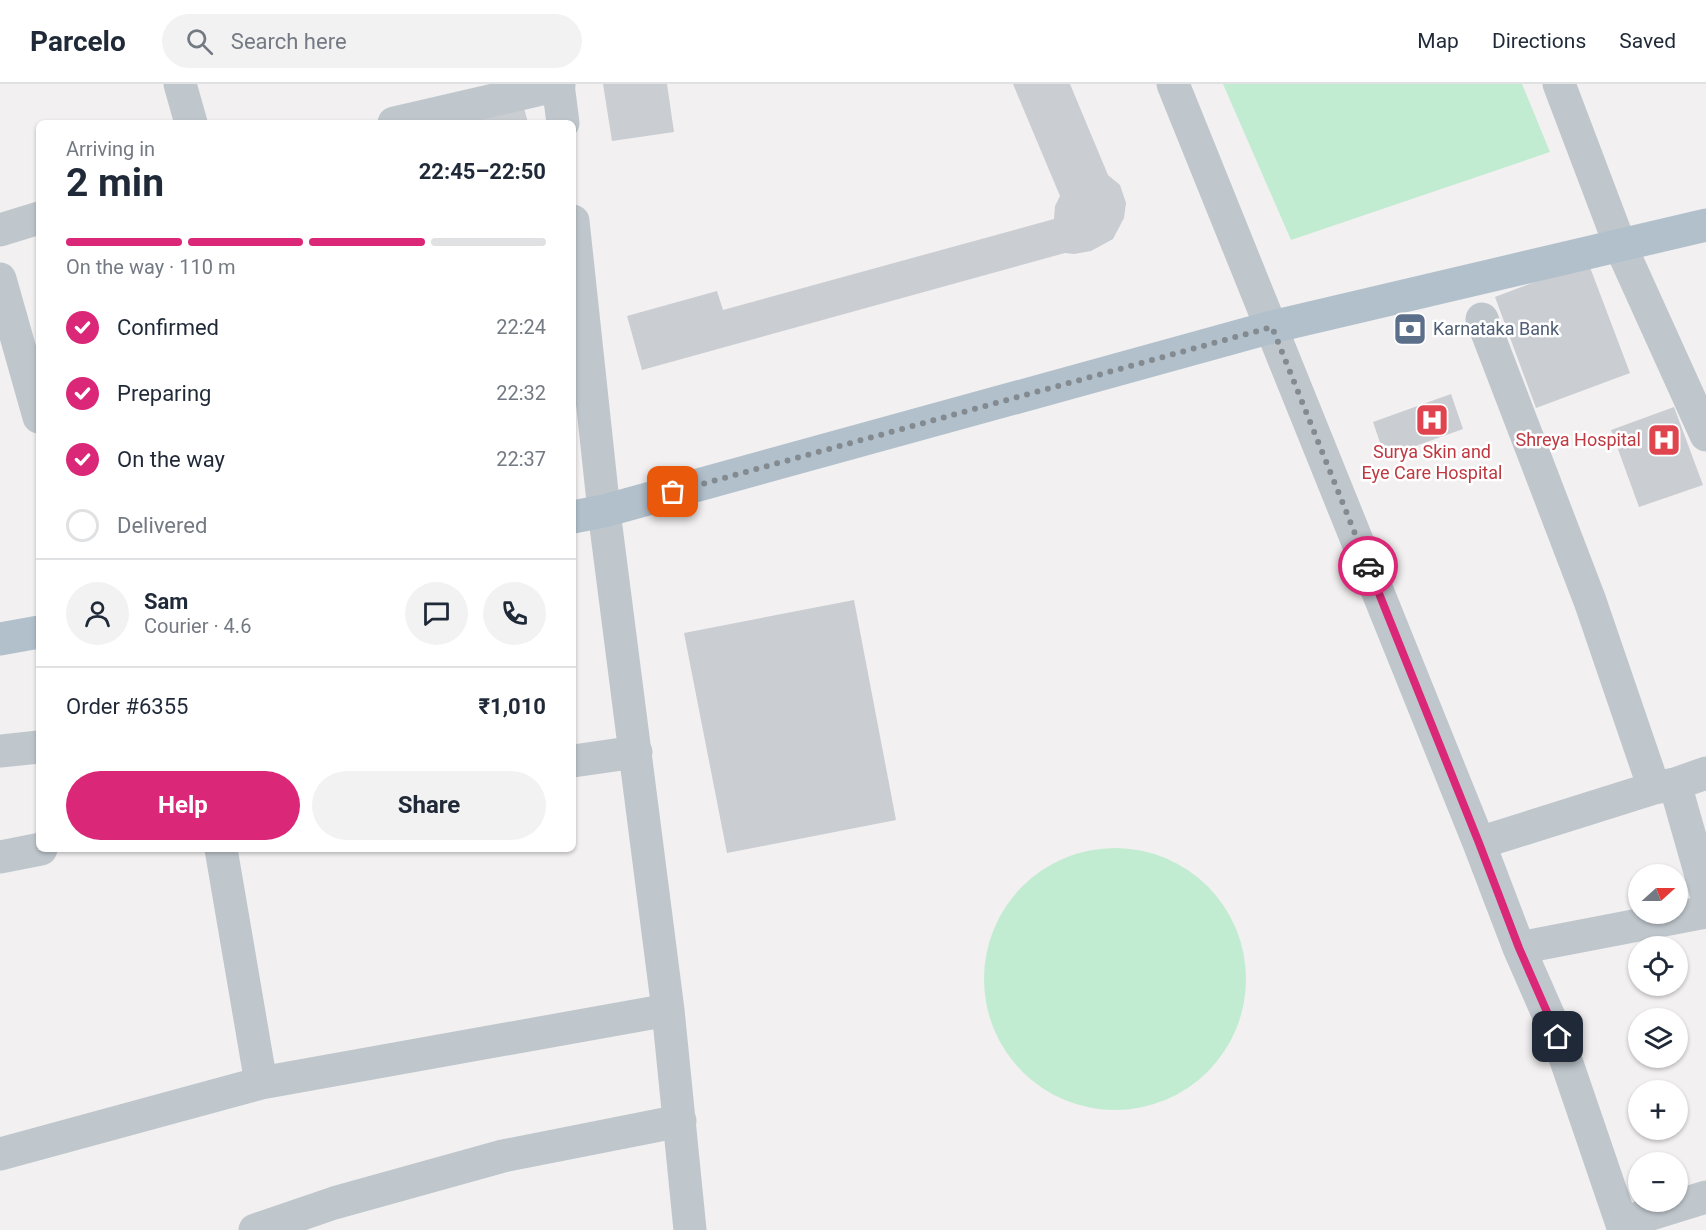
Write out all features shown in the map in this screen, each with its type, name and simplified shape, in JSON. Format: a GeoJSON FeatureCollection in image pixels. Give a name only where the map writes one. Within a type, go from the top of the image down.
{"type":"FeatureCollection","features":[{"type":"Feature","properties":{"kind":"main road"},"geometry":{"type":"LineString","coordinates":[[588,514],[1272,327],[1706,225]]}},
{"type":"Feature","properties":{"kind":"main road"},"geometry":{"type":"LineString","coordinates":[[0,639],[36,633]]}},
{"type":"Feature","properties":{"kind":"street"},"geometry":{"type":"LineString","coordinates":[[180,84],[190,120]]}},
{"type":"Feature","properties":{"kind":"street"},"geometry":{"type":"LineString","coordinates":[[1173,84],[1479,843],[1519,948],[1558,1037],[1623,1226],[1706,1197]]}},
{"type":"Feature","properties":{"kind":"street"},"geometry":{"type":"LineString","coordinates":[[1559,84],[1620,245],[1706,435]]}},
{"type":"Feature","properties":{"kind":"street"},"geometry":{"type":"LineString","coordinates":[[407,120],[558,85],[562,120]]}},
{"type":"Feature","properties":{"kind":"street"},"geometry":{"type":"LineString","coordinates":[[0,230],[36,219]]}},
{"type":"Feature","properties":{"kind":"street"},"geometry":{"type":"LineString","coordinates":[[0,279],[36,406]]}},
{"type":"Feature","properties":{"kind":"street"},"geometry":{"type":"LineString","coordinates":[[576,280],[588,514],[636,752],[668,1010],[690,1230]]}},
{"type":"Feature","properties":{"kind":"street"},"geometry":{"type":"LineString","coordinates":[[1482,319],[1590,601],[1706,893]]}},
{"type":"Feature","properties":{"kind":"street"},"geometry":{"type":"LineString","coordinates":[[0,751],[36,747]]}},
{"type":"Feature","properties":{"kind":"street"},"geometry":{"type":"LineString","coordinates":[[576,761],[636,752]]}},
{"type":"Feature","properties":{"kind":"street"},"geometry":{"type":"LineString","coordinates":[[1479,843],[1706,773]]}},
{"type":"Feature","properties":{"kind":"street"},"geometry":{"type":"LineString","coordinates":[[0,857],[36,850]]}},
{"type":"Feature","properties":{"kind":"street"},"geometry":{"type":"LineString","coordinates":[[222,852],[261,1083]]}},
{"type":"Feature","properties":{"kind":"street"},"geometry":{"type":"LineString","coordinates":[[1519,948],[1706,912]]}},
{"type":"Feature","properties":{"kind":"street"},"geometry":{"type":"LineString","coordinates":[[0,1154],[261,1083],[668,1010]]}},
{"type":"Feature","properties":{"kind":"street"},"geometry":{"type":"LineString","coordinates":[[255,1230],[334,1203],[503,1156],[680,1121]]}},
{"type":"Feature","properties":{"kind":"green space"},"geometry":{"type":"Polygon","coordinates":[[[1223,84],[1522,84],[1550,152],[1291,240],[1223,84]]]}},
{"type":"Feature","properties":{"kind":"green space"},"geometry":{"type":"Polygon","coordinates":[[[1102,848],[1128,848],[1153,853],[1177,863],[1208,886],[1231,917],[1241,941],[1246,979],[1241,1017],[1231,1041],[1208,1072],[1177,1095],[1153,1105],[1128,1110],[1102,1110],[1077,1105],[1053,1095],[1022,1072],[999,1041],[989,1017],[984,992],[984,966],[989,941],[999,917],[1022,886],[1053,863],[1077,853],[1102,848]]]}},
{"type":"Feature","properties":{"kind":"building"},"geometry":{"type":"Polygon","coordinates":[[[603,84],[667,84],[674,132],[612,141],[603,84]]]}},
{"type":"Feature","properties":{"kind":"building"},"geometry":{"type":"Polygon","coordinates":[[[1013,84],[1070,84],[1108,175],[1120,185],[1126,203],[1124,218],[1113,239],[1091,251],[1065,253],[642,370],[627,316],[717,291],[723,310],[1054,219],[1055,206],[1060,196],[1013,84]]]}},
{"type":"Feature","properties":{"kind":"building"},"geometry":{"type":"Polygon","coordinates":[[[523,104],[527,120],[467,120],[523,104]]]}},
{"type":"Feature","properties":{"kind":"building"},"geometry":{"type":"Polygon","coordinates":[[[1588,262],[1630,373],[1536,408],[1495,297],[1588,262]]]}},
{"type":"Feature","properties":{"kind":"building"},"geometry":{"type":"Polygon","coordinates":[[[1451,394],[1463,429],[1385,457],[1373,422],[1451,394]]]}},
{"type":"Feature","properties":{"kind":"building"},"geometry":{"type":"Polygon","coordinates":[[[1674,407],[1703,485],[1639,507],[1611,430],[1674,407]]]}},
{"type":"Feature","properties":{"kind":"building"},"geometry":{"type":"Polygon","coordinates":[[[854,600],[896,820],[727,853],[684,633],[854,600]]]}},
{"type":"Feature","properties":{"kind":"way so far"},"geometry":{"type":"LineString","coordinates":[[673,492],[1272,327],[1368,566]]}},
{"type":"Feature","properties":{"kind":"place","name":"Karnataka Bank"},"geometry":{"type":"Point","coordinates":[1410,329]}},
{"type":"Feature","properties":{"kind":"place","name":"Surya Skin and Eye Care Hospital"},"geometry":{"type":"Point","coordinates":[1432,420]}},
{"type":"Feature","properties":{"kind":"place","name":"Shreya Hospital"},"geometry":{"type":"Point","coordinates":[1664,440]}},
{"type":"Feature","properties":{"kind":"route"},"geometry":{"type":"LineString","coordinates":[[1368,566],[1519,948],[1558,1037]]}}]}
